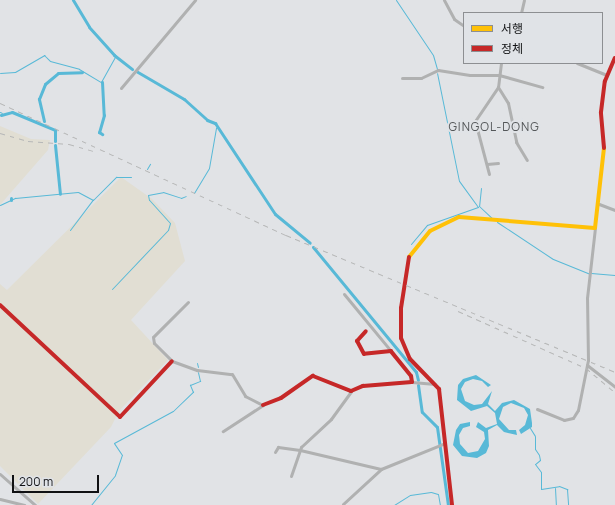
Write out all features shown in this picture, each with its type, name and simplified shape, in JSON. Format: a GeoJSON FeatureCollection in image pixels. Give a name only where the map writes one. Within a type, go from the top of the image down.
{"type":"FeatureCollection","features":[{"type":"Feature","properties":{"kind":"main road"},"geometry":{"type":"LineString","coordinates":[[452,505],[441,396],[435,384],[410,359],[400,329],[408,265],[413,249],[426,234],[449,219],[467,217],[595,228],[605,158],[601,112],[607,75],[615,58]]}},
{"type":"Feature","properties":{"kind":"main road"},"geometry":{"type":"LineString","coordinates":[[0,305],[120,416],[172,360]]}},
{"type":"Feature","properties":{"kind":"main road"},"geometry":{"type":"LineString","coordinates":[[263,405],[281,398],[313,376],[351,391],[363,386],[412,382],[411,376],[391,351],[364,354],[357,341],[366,331]]}},
{"type":"Feature","properties":{"kind":"street"},"geometry":{"type":"LineString","coordinates":[[121,88],[195,0]]}},
{"type":"Feature","properties":{"kind":"street"},"geometry":{"type":"LineString","coordinates":[[444,0],[454,19],[463,25]]}},
{"type":"Feature","properties":{"kind":"street"},"geometry":{"type":"LineString","coordinates":[[521,12],[524,0]]}},
{"type":"Feature","properties":{"kind":"street"},"geometry":{"type":"LineString","coordinates":[[489,174],[475,121],[498,87],[501,64]]}},
{"type":"Feature","properties":{"kind":"street"},"geometry":{"type":"LineString","coordinates":[[580,64],[607,75]]}},
{"type":"Feature","properties":{"kind":"street"},"geometry":{"type":"LineString","coordinates":[[402,78],[421,78],[438,70],[470,75],[499,75],[542,87]]}},
{"type":"Feature","properties":{"kind":"street"},"geometry":{"type":"LineString","coordinates":[[498,87],[508,103],[516,142],[526,160]]}},
{"type":"Feature","properties":{"kind":"street"},"geometry":{"type":"LineString","coordinates":[[487,164],[498,162]]}},
{"type":"Feature","properties":{"kind":"street"},"geometry":{"type":"LineString","coordinates":[[599,204],[615,210]]}},
{"type":"Feature","properties":{"kind":"street"},"geometry":{"type":"LineString","coordinates":[[537,409],[564,420],[573,418],[578,410],[587,366],[587,298],[595,228]]}},
{"type":"Feature","properties":{"kind":"street"},"geometry":{"type":"LineString","coordinates":[[344,294],[391,351]]}},
{"type":"Feature","properties":{"kind":"street"},"geometry":{"type":"LineString","coordinates":[[188,302],[153,339],[172,360],[197,370],[230,373],[245,396],[263,405]]}},
{"type":"Feature","properties":{"kind":"street"},"geometry":{"type":"LineString","coordinates":[[587,366],[615,387]]}},
{"type":"Feature","properties":{"kind":"street"},"geometry":{"type":"LineString","coordinates":[[412,382],[435,384]]}},
{"type":"Feature","properties":{"kind":"street"},"geometry":{"type":"LineString","coordinates":[[291,476],[300,450],[331,419],[351,391]]}},
{"type":"Feature","properties":{"kind":"street"},"geometry":{"type":"LineString","coordinates":[[223,431],[263,405]]}},
{"type":"Feature","properties":{"kind":"street"},"geometry":{"type":"LineString","coordinates":[[343,504],[381,469],[445,443]]}},
{"type":"Feature","properties":{"kind":"street"},"geometry":{"type":"LineString","coordinates":[[275,452],[278,447],[300,450],[381,469]]}},
{"type":"Feature","properties":{"kind":"street"},"geometry":{"type":"LineString","coordinates":[[0,474],[35,505]]}},
{"type":"Feature","properties":{"kind":"street"},"geometry":{"type":"LineString","coordinates":[[0,499],[24,505]]}},
{"type":"Feature","properties":{"kind":"shaded area"},"geometry":{"type":"Polygon","coordinates":[[[0,126],[31,139],[50,140],[48,150],[0,205],[0,126]]]}},
{"type":"Feature","properties":{"kind":"shaded area"},"geometry":{"type":"Polygon","coordinates":[[[121,177],[152,199],[175,223],[185,261],[131,320],[168,360],[119,411],[111,427],[38,504],[0,466],[0,284],[7,290],[121,177]]]}},
{"type":"Feature","properties":{"kind":"water"},"geometry":{"type":"Polygon","coordinates":[[[476,375],[491,385],[488,387],[482,381],[473,379],[465,382],[461,389],[465,401],[474,405],[482,404],[492,391],[488,404],[495,411],[502,403],[514,400],[530,409],[532,423],[532,427],[521,434],[519,430],[525,425],[528,415],[524,408],[511,403],[503,407],[499,419],[509,430],[516,430],[517,435],[504,432],[497,425],[488,430],[489,446],[486,453],[477,458],[462,456],[453,445],[456,430],[460,424],[470,422],[470,426],[463,428],[459,435],[460,444],[468,453],[478,451],[485,439],[484,432],[476,427],[478,422],[486,428],[497,424],[495,413],[487,406],[471,411],[457,400],[458,385],[463,379],[476,375]]]}},
{"type":"Feature","properties":{"kind":"waterway"},"geometry":{"type":"LineString","coordinates":[[73,0],[89,27],[114,55],[132,69]]}},
{"type":"Feature","properties":{"kind":"waterway"},"geometry":{"type":"LineString","coordinates":[[396,0],[433,55],[437,69]]}},
{"type":"Feature","properties":{"kind":"waterway"},"geometry":{"type":"LineString","coordinates":[[0,73],[15,72],[44,55],[50,61],[79,69],[101,82],[115,57]]}},
{"type":"Feature","properties":{"kind":"waterway"},"geometry":{"type":"LineString","coordinates":[[136,71],[184,99],[207,120],[215,123],[275,214],[310,243]]}},
{"type":"Feature","properties":{"kind":"waterway"},"geometry":{"type":"LineString","coordinates":[[44,121],[39,99],[45,84],[58,73],[82,72]]}},
{"type":"Feature","properties":{"kind":"waterway"},"geometry":{"type":"LineString","coordinates":[[411,244],[427,225],[478,207],[459,181],[437,73]]}},
{"type":"Feature","properties":{"kind":"waterway"},"geometry":{"type":"LineString","coordinates":[[102,82],[104,115],[99,132],[102,134]]}},
{"type":"Feature","properties":{"kind":"waterway"},"geometry":{"type":"LineString","coordinates":[[1,115],[12,112],[55,130],[55,141]]}},
{"type":"Feature","properties":{"kind":"waterway"},"geometry":{"type":"LineString","coordinates":[[194,193],[209,168],[216,128]]}},
{"type":"Feature","properties":{"kind":"waterway"},"geometry":{"type":"LineString","coordinates":[[55,145],[60,194]]}},
{"type":"Feature","properties":{"kind":"waterway"},"geometry":{"type":"LineString","coordinates":[[147,169],[150,164]]}},
{"type":"Feature","properties":{"kind":"waterway"},"geometry":{"type":"LineString","coordinates":[[0,205],[15,198],[78,192],[93,200],[116,177],[131,177]]}},
{"type":"Feature","properties":{"kind":"waterway"},"geometry":{"type":"LineString","coordinates":[[481,188],[479,206],[492,218]]}},
{"type":"Feature","properties":{"kind":"waterway"},"geometry":{"type":"LineString","coordinates":[[112,289],[168,230],[170,223],[149,200],[148,195],[163,192],[181,198],[186,196]]}},
{"type":"Feature","properties":{"kind":"waterway"},"geometry":{"type":"LineString","coordinates":[[70,230],[93,200]]}},
{"type":"Feature","properties":{"kind":"waterway"},"geometry":{"type":"LineString","coordinates":[[497,222],[553,259],[588,273]]}},
{"type":"Feature","properties":{"kind":"waterway"},"geometry":{"type":"LineString","coordinates":[[313,247],[416,372],[418,380]]}},
{"type":"Feature","properties":{"kind":"waterway"},"geometry":{"type":"LineString","coordinates":[[591,273],[615,275]]}},
{"type":"Feature","properties":{"kind":"waterway"},"geometry":{"type":"LineString","coordinates":[[197,363],[198,367]]}},
{"type":"Feature","properties":{"kind":"waterway"},"geometry":{"type":"LineString","coordinates":[[91,505],[115,475],[122,455],[114,443],[173,411],[193,392],[190,385],[200,381],[198,372]]}},
{"type":"Feature","properties":{"kind":"waterway"},"geometry":{"type":"LineString","coordinates":[[418,385],[422,412],[437,427],[448,505]]}},
{"type":"Feature","properties":{"kind":"waterway"},"geometry":{"type":"LineString","coordinates":[[530,428],[535,436],[535,449],[540,460],[535,464],[541,472],[541,489],[559,486],[567,489],[568,505]]}},
{"type":"Feature","properties":{"kind":"waterway"},"geometry":{"type":"LineString","coordinates":[[555,488],[556,505]]}},
{"type":"Feature","properties":{"kind":"waterway"},"geometry":{"type":"LineString","coordinates":[[394,505],[410,495],[431,492],[438,494],[440,505]]}},
{"type":"Feature","properties":{"kind":"railway"},"geometry":{"type":"LineString","coordinates":[[0,103],[286,235],[615,372]]}},
{"type":"Feature","properties":{"kind":"railway"},"geometry":{"type":"LineString","coordinates":[[0,133],[28,141],[69,144],[93,151]]}},
{"type":"Feature","properties":{"kind":"railway"},"geometry":{"type":"LineString","coordinates":[[458,311],[586,368],[615,392]]}},
{"type":"Feature","properties":{"kind":"traffic: slow"},"geometry":{"type":"LineString","coordinates":[[409,257],[430,231],[459,217],[595,228],[604,148]]}},
{"type":"Feature","properties":{"kind":"traffic: jam"},"geometry":{"type":"LineString","coordinates":[[604,148],[601,112],[605,81],[615,58]]}},
{"type":"Feature","properties":{"kind":"traffic: jam"},"geometry":{"type":"LineString","coordinates":[[409,257],[401,308],[401,338],[410,359],[439,389],[452,505]]}},
{"type":"Feature","properties":{"kind":"traffic: jam"},"geometry":{"type":"LineString","coordinates":[[0,305],[120,417],[172,361]]}},
{"type":"Feature","properties":{"kind":"traffic: jam"},"geometry":{"type":"LineString","coordinates":[[263,405],[281,398],[313,376],[351,391],[363,386],[412,382],[411,376],[391,351],[364,354],[357,341],[366,331]]}},
{"type":"Feature","properties":{"kind":"district","name":"GINGOL-DONG"},"geometry":{"type":"Point","coordinates":[494,127]}}]}
